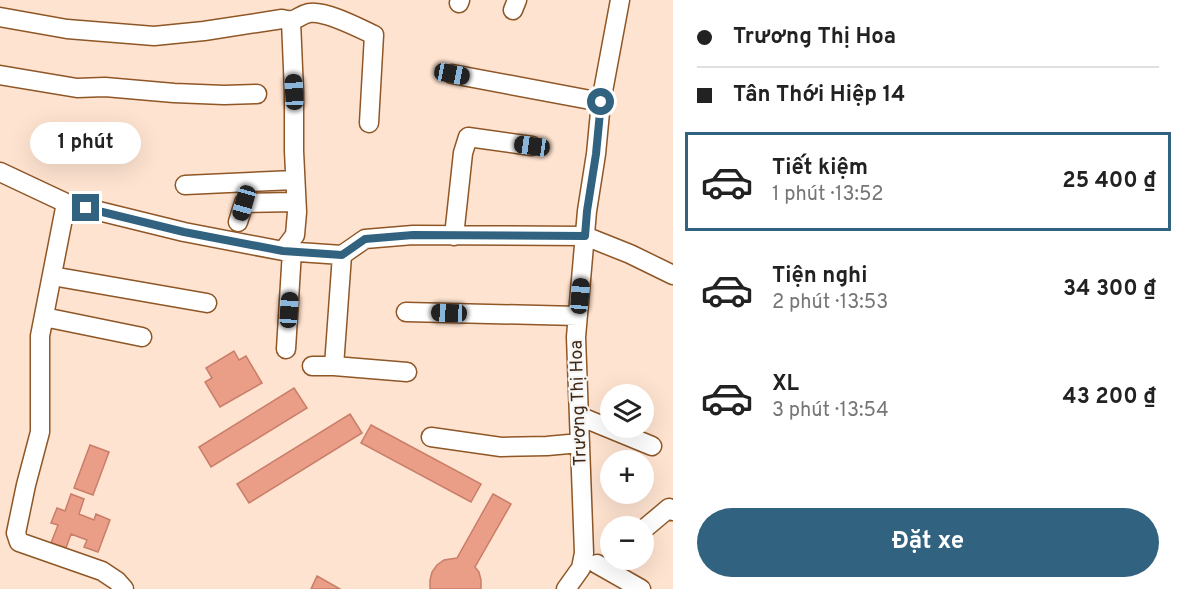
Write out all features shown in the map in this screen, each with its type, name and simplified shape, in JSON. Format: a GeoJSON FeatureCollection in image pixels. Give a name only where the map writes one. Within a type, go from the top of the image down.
{"type":"FeatureCollection","features":[{"type":"Feature","properties":{"kind":"street","name":"Trương Thị Hoa"},"geometry":{"type":"LineString","coordinates":[[596,562],[584,553],[576,337],[587,211],[601,102],[620,0]]}},
{"type":"Feature","properties":{"kind":"street"},"geometry":{"type":"LineString","coordinates":[[0,17],[67,29],[154,36],[282,19],[291,21],[311,13],[339,19],[374,35],[369,123]]}},
{"type":"Feature","properties":{"kind":"street"},"geometry":{"type":"LineString","coordinates":[[286,349],[288,251],[295,235],[296,202],[291,21]]}},
{"type":"Feature","properties":{"kind":"street"},"geometry":{"type":"LineString","coordinates":[[452,74],[601,102]]}},
{"type":"Feature","properties":{"kind":"street"},"geometry":{"type":"LineString","coordinates":[[0,75],[77,88],[105,87],[224,95],[257,94]]}},
{"type":"Feature","properties":{"kind":"street"},"geometry":{"type":"LineString","coordinates":[[454,236],[463,153],[468,137],[532,146]]}},
{"type":"Feature","properties":{"kind":"street"},"geometry":{"type":"LineString","coordinates":[[0,172],[66,203],[184,232],[288,251],[342,255],[365,239],[413,235],[585,236],[673,275]]}},
{"type":"Feature","properties":{"kind":"street"},"geometry":{"type":"LineString","coordinates":[[185,185],[295,180]]}},
{"type":"Feature","properties":{"kind":"street"},"geometry":{"type":"LineString","coordinates":[[238,222],[244,203],[296,202]]}},
{"type":"Feature","properties":{"kind":"street"},"geometry":{"type":"LineString","coordinates":[[66,203],[40,336],[40,432],[16,533],[19,542],[102,571],[124,589]]}},
{"type":"Feature","properties":{"kind":"street"},"geometry":{"type":"LineString","coordinates":[[334,366],[342,255]]}},
{"type":"Feature","properties":{"kind":"street"},"geometry":{"type":"LineString","coordinates":[[52,276],[207,303]]}},
{"type":"Feature","properties":{"kind":"street"},"geometry":{"type":"LineString","coordinates":[[406,312],[578,316]]}},
{"type":"Feature","properties":{"kind":"street"},"geometry":{"type":"LineString","coordinates":[[44,317],[142,337]]}},
{"type":"Feature","properties":{"kind":"street"},"geometry":{"type":"LineString","coordinates":[[312,366],[407,372]]}},
{"type":"Feature","properties":{"kind":"street"},"geometry":{"type":"LineString","coordinates":[[579,416],[652,446]]}},
{"type":"Feature","properties":{"kind":"street"},"geometry":{"type":"LineString","coordinates":[[431,437],[501,447],[580,443]]}},
{"type":"Feature","properties":{"kind":"street"},"geometry":{"type":"LineString","coordinates":[[654,521],[669,508],[673,511]]}},
{"type":"Feature","properties":{"kind":"street"},"geometry":{"type":"LineString","coordinates":[[566,589],[596,562],[641,589]]}},
{"type":"Feature","properties":{"kind":"building"},"geometry":{"type":"Polygon","coordinates":[[[234,351],[239,360],[246,356],[262,383],[220,407],[205,382],[212,378],[206,368],[234,351]]]}},
{"type":"Feature","properties":{"kind":"building"},"geometry":{"type":"Polygon","coordinates":[[[294,388],[307,408],[211,467],[199,447],[294,388]]]}},
{"type":"Feature","properties":{"kind":"building"},"geometry":{"type":"Polygon","coordinates":[[[350,414],[362,433],[249,503],[237,484],[350,414]]]}},
{"type":"Feature","properties":{"kind":"building"},"geometry":{"type":"Polygon","coordinates":[[[371,425],[481,484],[471,502],[361,443],[371,425]]]}},
{"type":"Feature","properties":{"kind":"building"},"geometry":{"type":"Polygon","coordinates":[[[90,445],[109,452],[93,495],[74,488],[90,445]]]}},
{"type":"Feature","properties":{"kind":"building"},"geometry":{"type":"Polygon","coordinates":[[[71,494],[84,499],[79,514],[94,520],[96,514],[110,520],[98,552],[84,547],[87,540],[71,534],[66,548],[51,543],[58,525],[51,523],[57,508],[65,511],[71,494]]]}},
{"type":"Feature","properties":{"kind":"building"},"geometry":{"type":"Polygon","coordinates":[[[493,494],[511,504],[475,567],[479,572],[481,589],[430,589],[432,572],[444,560],[457,558],[493,494]]]}},
{"type":"Feature","properties":{"kind":"building"},"geometry":{"type":"Polygon","coordinates":[[[317,576],[340,589],[311,589],[317,576]]]}},
{"type":"Feature","properties":{"kind":"route"},"geometry":{"type":"LineString","coordinates":[[86,208],[184,232],[283,251],[342,255],[365,239],[413,235],[585,236],[601,102]]}}]}
